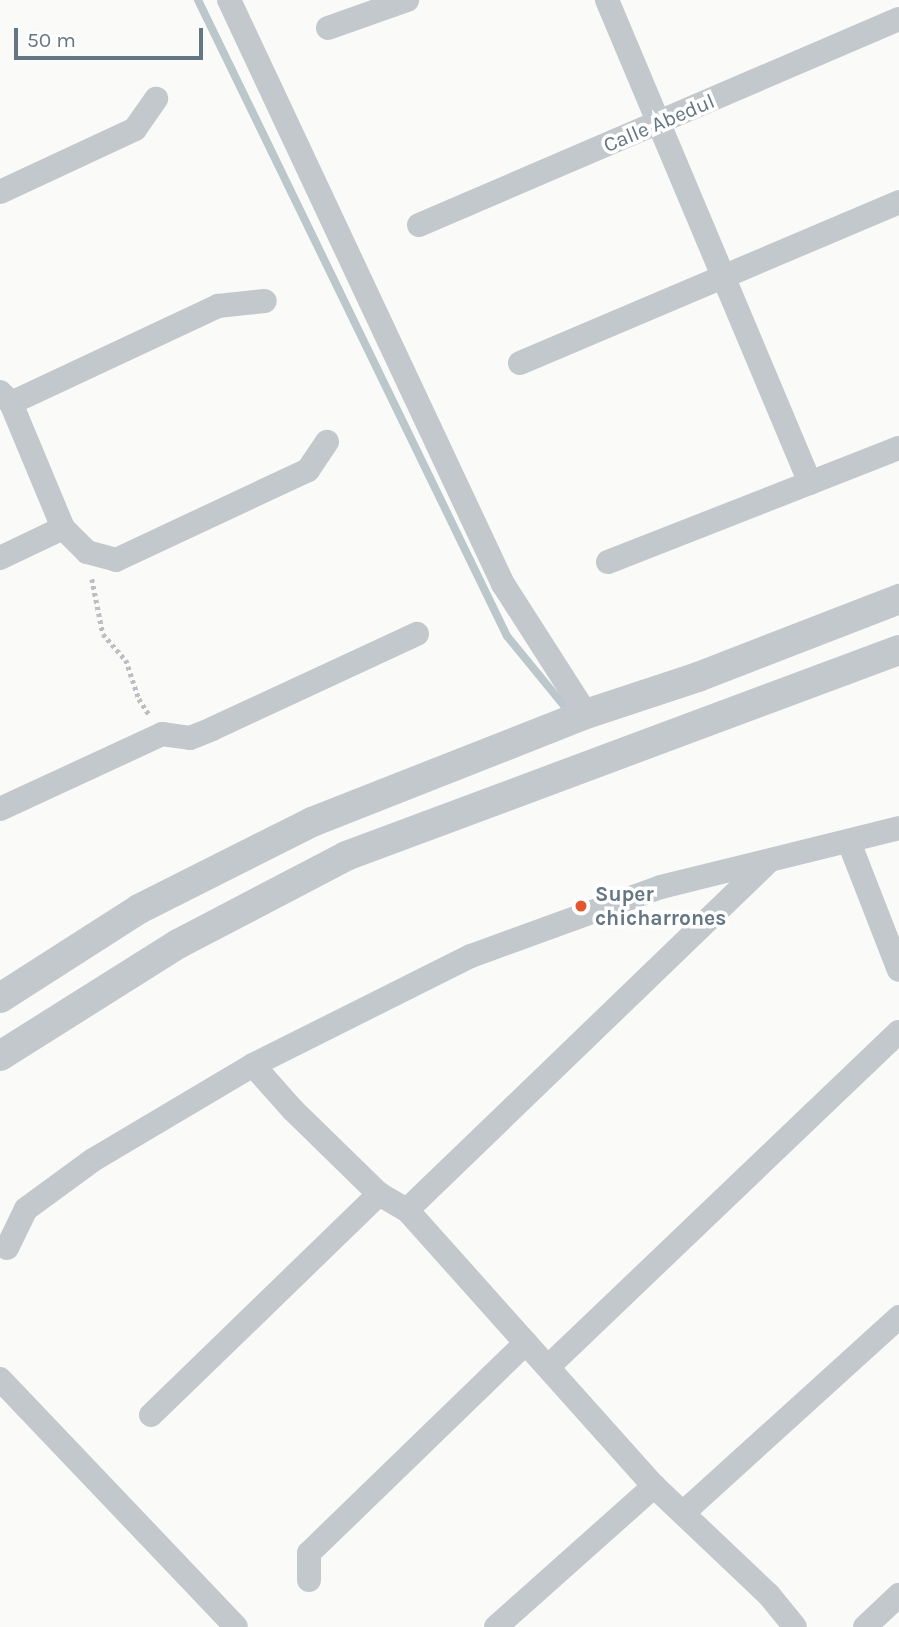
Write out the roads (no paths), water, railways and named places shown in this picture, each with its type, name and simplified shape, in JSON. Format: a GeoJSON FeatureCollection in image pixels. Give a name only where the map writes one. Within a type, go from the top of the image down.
{"type":"FeatureCollection","features":[{"type":"Feature","properties":{"kind":"street"},"geometry":{"type":"LineString","coordinates":[[229,0],[503,584],[586,714]]}},
{"type":"Feature","properties":{"kind":"street"},"geometry":{"type":"LineString","coordinates":[[328,28],[407,0]]}},
{"type":"Feature","properties":{"kind":"street"},"geometry":{"type":"LineString","coordinates":[[607,0],[810,483]]}},
{"type":"Feature","properties":{"kind":"street","name":"Calle Abedul"},"geometry":{"type":"LineString","coordinates":[[419,225],[899,19]]}},
{"type":"Feature","properties":{"kind":"street"},"geometry":{"type":"LineString","coordinates":[[0,192],[135,129],[156,99]]}},
{"type":"Feature","properties":{"kind":"street"},"geometry":{"type":"LineString","coordinates":[[520,363],[899,202]]}},
{"type":"Feature","properties":{"kind":"street"},"geometry":{"type":"LineString","coordinates":[[265,300],[218,306],[6,398],[63,528],[87,552],[117,560],[309,470],[327,442]]}},
{"type":"Feature","properties":{"kind":"street"},"geometry":{"type":"LineString","coordinates":[[608,562],[899,448]]}},
{"type":"Feature","properties":{"kind":"street"},"geometry":{"type":"LineString","coordinates":[[0,558],[63,528]]}},
{"type":"Feature","properties":{"kind":"street"},"geometry":{"type":"LineString","coordinates":[[0,998],[139,909],[312,822],[586,714],[715,671],[899,599]]}},
{"type":"Feature","properties":{"kind":"street"},"geometry":{"type":"LineString","coordinates":[[0,809],[162,734],[190,738],[417,634]]}},
{"type":"Feature","properties":{"kind":"street"},"geometry":{"type":"LineString","coordinates":[[0,1056],[178,944],[346,856],[899,650]]}},
{"type":"Feature","properties":{"kind":"street"},"geometry":{"type":"LineString","coordinates":[[715,671],[735,712]]}},
{"type":"Feature","properties":{"kind":"street"},"geometry":{"type":"LineString","coordinates":[[7,1248],[26,1209],[93,1160],[253,1065],[471,956],[661,887],[899,828]]}},
{"type":"Feature","properties":{"kind":"street"},"geometry":{"type":"LineString","coordinates":[[849,842],[899,970]]}},
{"type":"Feature","properties":{"kind":"street"},"geometry":{"type":"LineString","coordinates":[[407,1210],[768,862]]}},
{"type":"Feature","properties":{"kind":"street"},"geometry":{"type":"LineString","coordinates":[[41,1029],[58,1001],[89,982],[89,963],[72,950]]}},
{"type":"Feature","properties":{"kind":"street"},"geometry":{"type":"LineString","coordinates":[[548,1367],[899,1032]]}},
{"type":"Feature","properties":{"kind":"street"},"geometry":{"type":"LineString","coordinates":[[253,1065],[293,1111],[379,1194],[407,1210],[654,1486],[769,1595],[791,1626]]}},
{"type":"Feature","properties":{"kind":"street"},"geometry":{"type":"LineString","coordinates":[[151,1415],[379,1194]]}},
{"type":"Feature","properties":{"kind":"street"},"geometry":{"type":"LineString","coordinates":[[683,1513],[899,1317]]}},
{"type":"Feature","properties":{"kind":"street"},"geometry":{"type":"LineString","coordinates":[[309,1580],[309,1553],[526,1343]]}},
{"type":"Feature","properties":{"kind":"street"},"geometry":{"type":"LineString","coordinates":[[0,1380],[236,1627]]}},
{"type":"Feature","properties":{"kind":"street"},"geometry":{"type":"LineString","coordinates":[[496,1627],[654,1486]]}},
{"type":"Feature","properties":{"kind":"street"},"geometry":{"type":"LineString","coordinates":[[865,1627],[899,1595]]}},
{"type":"Feature","properties":{"kind":"waterway"},"geometry":{"type":"LineString","coordinates":[[198,0],[507,636],[566,708]]}},
{"type":"Feature","properties":{"kind":"place","name":"Super chicharrones"},"geometry":{"type":"Point","coordinates":[581,906]}}]}
